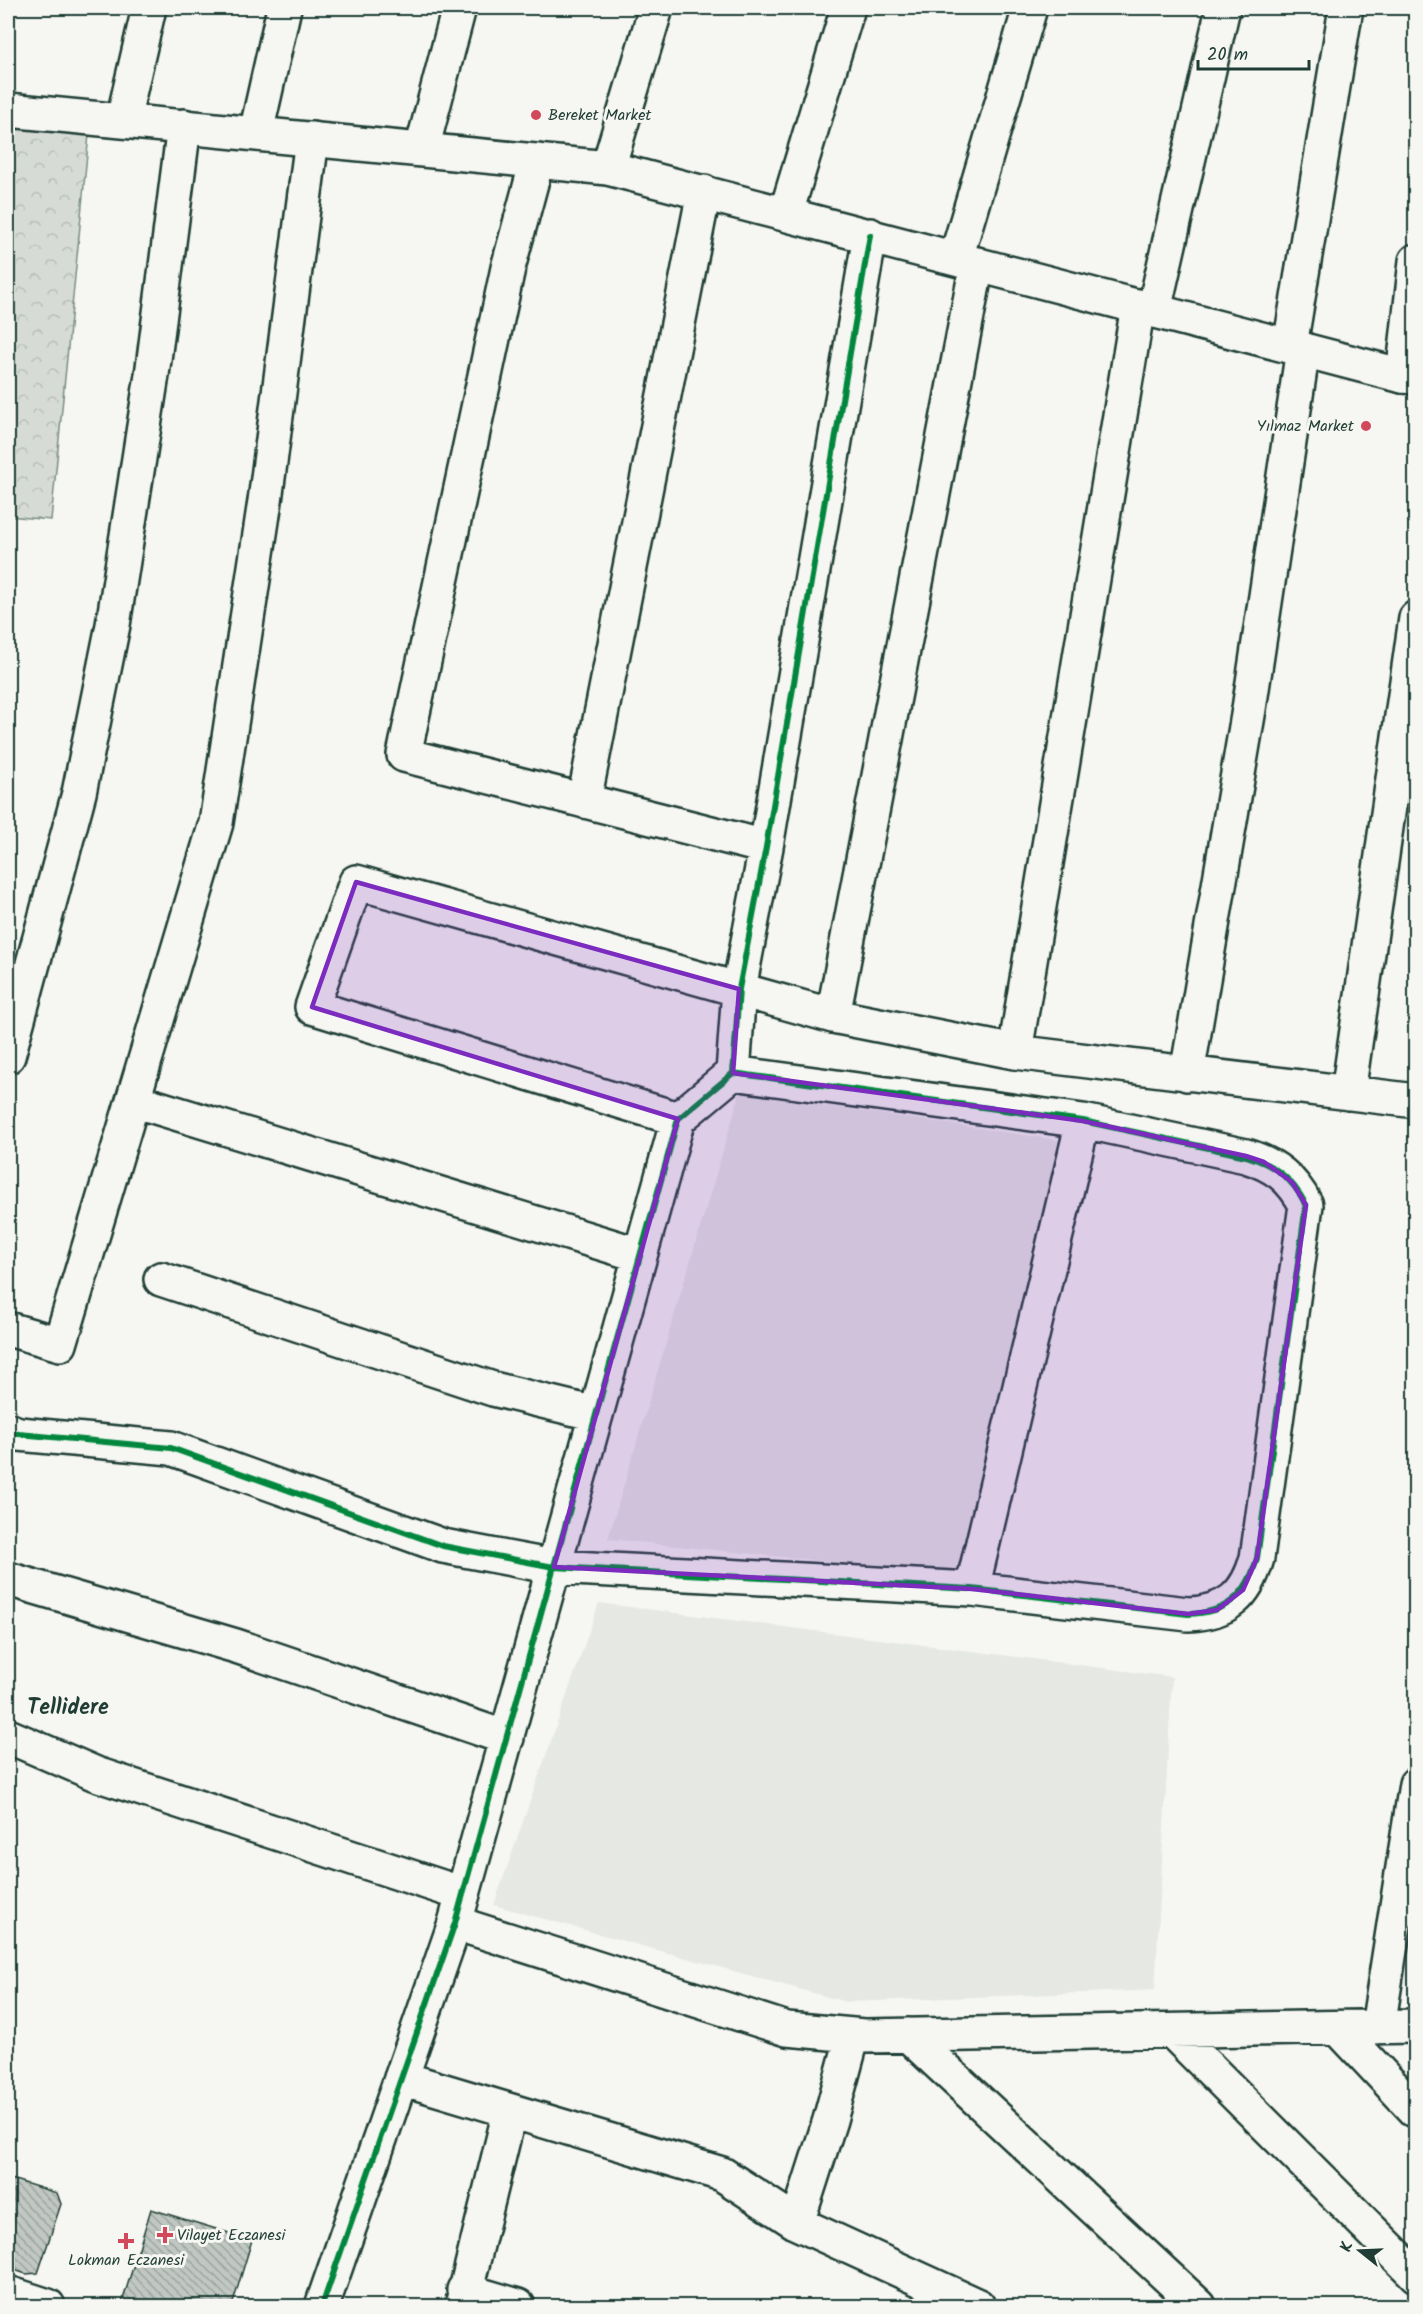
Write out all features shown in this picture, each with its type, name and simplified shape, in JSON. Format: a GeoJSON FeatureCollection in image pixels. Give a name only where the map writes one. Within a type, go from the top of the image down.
{"type":"FeatureCollection","features":[{"type":"Feature","properties":{"kind":"street"},"geometry":{"type":"LineString","coordinates":[[123,120],[149,8]]}},
{"type":"Feature","properties":{"kind":"street"},"geometry":{"type":"LineString","coordinates":[[256,133],[284,8]]}},
{"type":"Feature","properties":{"kind":"street"},"geometry":{"type":"LineString","coordinates":[[422,149],[459,8]]}},
{"type":"Feature","properties":{"kind":"street"},"geometry":{"type":"LineString","coordinates":[[608,168],[656,8]]}},
{"type":"Feature","properties":{"kind":"street"},"geometry":{"type":"LineString","coordinates":[[786,213],[848,8]]}},
{"type":"Feature","properties":{"kind":"street"},"geometry":{"type":"LineString","coordinates":[[833,1016],[967,261],[1030,8]]}},
{"type":"Feature","properties":{"kind":"street"},"geometry":{"type":"LineString","coordinates":[[1015,1052],[1146,308],[1223,8]]}},
{"type":"Feature","properties":{"kind":"street"},"geometry":{"type":"LineString","coordinates":[[1187,1074],[1249,709],[1296,348],[1346,8]]}},
{"type":"Feature","properties":{"kind":"street"},"geometry":{"type":"LineString","coordinates":[[8,110],[608,168],[1409,376],[1416,261]]}},
{"type":"Feature","properties":{"kind":"street"},"geometry":{"type":"LineString","coordinates":[[8,1056],[14,1004],[80,793],[113,625],[152,375],[184,126]]}},
{"type":"Feature","properties":{"kind":"street"},"geometry":{"type":"LineString","coordinates":[[8,1329],[60,1344],[216,823],[266,489],[312,139]]}},
{"type":"Feature","properties":{"kind":"street"},"geometry":{"type":"LineString","coordinates":[[537,160],[508,268],[404,755],[766,847]]}},
{"type":"Feature","properties":{"kind":"street"},"geometry":{"type":"LineString","coordinates":[[584,801],[704,192]]}},
{"type":"Feature","properties":{"kind":"street"},"geometry":{"type":"LineString","coordinates":[[322,2307],[459,1908],[678,1119],[733,1073],[739,989],[766,847],[870,235]]}},
{"type":"Feature","properties":{"kind":"street"},"geometry":{"type":"LineString","coordinates":[[1348,1093],[1416,618]]}},
{"type":"Feature","properties":{"kind":"street"},"geometry":{"type":"LineString","coordinates":[[678,1119],[312,1006],[356,882],[833,1016],[1015,1052],[1416,1101]]}},
{"type":"Feature","properties":{"kind":"street"},"geometry":{"type":"LineString","coordinates":[[8,1430],[19,1434],[171,1448],[444,1546],[554,1566],[972,1589],[1188,1614],[1203,1614],[1230,1602],[1243,1590],[1252,1575],[1257,1558],[1306,1205],[1292,1182],[1282,1172],[1264,1162],[1246,1156],[1083,1121],[733,1073]]}},
{"type":"Feature","properties":{"kind":"street"},"geometry":{"type":"LineString","coordinates":[[133,1100],[640,1255]]}},
{"type":"Feature","properties":{"kind":"street"},"geometry":{"type":"LineString","coordinates":[[972,1589],[1083,1121]]}},
{"type":"Feature","properties":{"kind":"street"},"geometry":{"type":"LineString","coordinates":[[160,1279],[493,1389],[596,1414]]}},
{"type":"Feature","properties":{"kind":"street"},"geometry":{"type":"LineString","coordinates":[[8,1579],[236,1646],[507,1738]]}},
{"type":"Feature","properties":{"kind":"street"},"geometry":{"type":"LineString","coordinates":[[8,1736],[96,1774],[787,2029],[853,2035],[909,2035],[1416,2026]]}},
{"type":"Feature","properties":{"kind":"street"},"geometry":{"type":"LineString","coordinates":[[1378,2027],[1416,1784]]}},
{"type":"Feature","properties":{"kind":"street"},"geometry":{"type":"LineString","coordinates":[[1338,2028],[1416,2111]]}},
{"type":"Feature","properties":{"kind":"street"},"geometry":{"type":"LineString","coordinates":[[1172,2031],[1416,2275]]}},
{"type":"Feature","properties":{"kind":"street"},"geometry":{"type":"LineString","coordinates":[[797,2223],[830,2120],[853,2035]]}},
{"type":"Feature","properties":{"kind":"street"},"geometry":{"type":"LineString","coordinates":[[909,2035],[1199,2307]]}},
{"type":"Feature","properties":{"kind":"street"},"geometry":{"type":"LineString","coordinates":[[401,2078],[722,2174],[797,2223],[978,2307]]}},
{"type":"Feature","properties":{"kind":"street"},"geometry":{"type":"LineString","coordinates":[[510,2111],[463,2298],[518,2307]]}},
{"type":"Feature","properties":{"kind":"street"},"geometry":{"type":"LineString","coordinates":[[8,2293],[48,2307]]}},
{"type":"Feature","properties":{"kind":"highlighted area"},"geometry":{"type":"Polygon","coordinates":[[[356,882],[739,989],[733,1073],[1083,1121],[1246,1156],[1264,1162],[1292,1182],[1306,1205],[1257,1558],[1243,1590],[1217,1610],[1188,1614],[972,1589],[554,1567],[678,1119],[312,1007],[356,882]]]}},
{"type":"Feature","properties":{"kind":"shaded area"},"geometry":{"type":"Polygon","coordinates":[[[740,1093],[1058,1140],[967,1576],[608,1539],[740,1093]]]}},
{"type":"Feature","properties":{"kind":"shaded area"},"geometry":{"type":"Polygon","coordinates":[[[599,1603],[1172,1677],[1155,1990],[846,2002],[494,1905],[599,1603]]]}},
{"type":"Feature","properties":{"kind":"green space"},"geometry":{"type":"Polygon","coordinates":[[[8,117],[90,124],[51,520],[8,516],[8,117]]]}},
{"type":"Feature","properties":{"kind":"building"},"geometry":{"type":"Polygon","coordinates":[[[8,2178],[57,2193],[61,2204],[38,2273],[26,2274],[8,2268],[8,2178]]]}},
{"type":"Feature","properties":{"kind":"building"},"geometry":{"type":"Polygon","coordinates":[[[151,2209],[252,2240],[232,2306],[121,2306],[151,2209]]]}},
{"type":"Feature","properties":{"kind":"cycle path"},"geometry":{"type":"LineString","coordinates":[[322,2306],[455,1923],[678,1119],[733,1073],[739,989],[766,847],[870,235]]}},
{"type":"Feature","properties":{"kind":"cycle path"},"geometry":{"type":"LineString","coordinates":[[8,1430],[19,1434],[171,1448],[443,1546],[554,1567],[972,1589],[1188,1614],[1214,1610],[1233,1600],[1247,1582],[1257,1558],[1306,1205],[1289,1180],[1274,1168],[1246,1156],[1083,1121],[733,1073]]}},
{"type":"Feature","properties":{"kind":"place","name":"Bereket Market"},"geometry":{"type":"Point","coordinates":[536,115]}},
{"type":"Feature","properties":{"kind":"place","name":"Yılmaz Market"},"geometry":{"type":"Point","coordinates":[1366,426]}},
{"type":"Feature","properties":{"kind":"place","name":"Vilayet Eczanesi"},"geometry":{"type":"Point","coordinates":[165,2235]}},
{"type":"Feature","properties":{"kind":"place","name":"Lokman Eczanesi"},"geometry":{"type":"Point","coordinates":[126,2241]}},
{"type":"Feature","properties":{"kind":"district","name":"Tellidere"},"geometry":{"type":"Point","coordinates":[68,1708]}}]}
